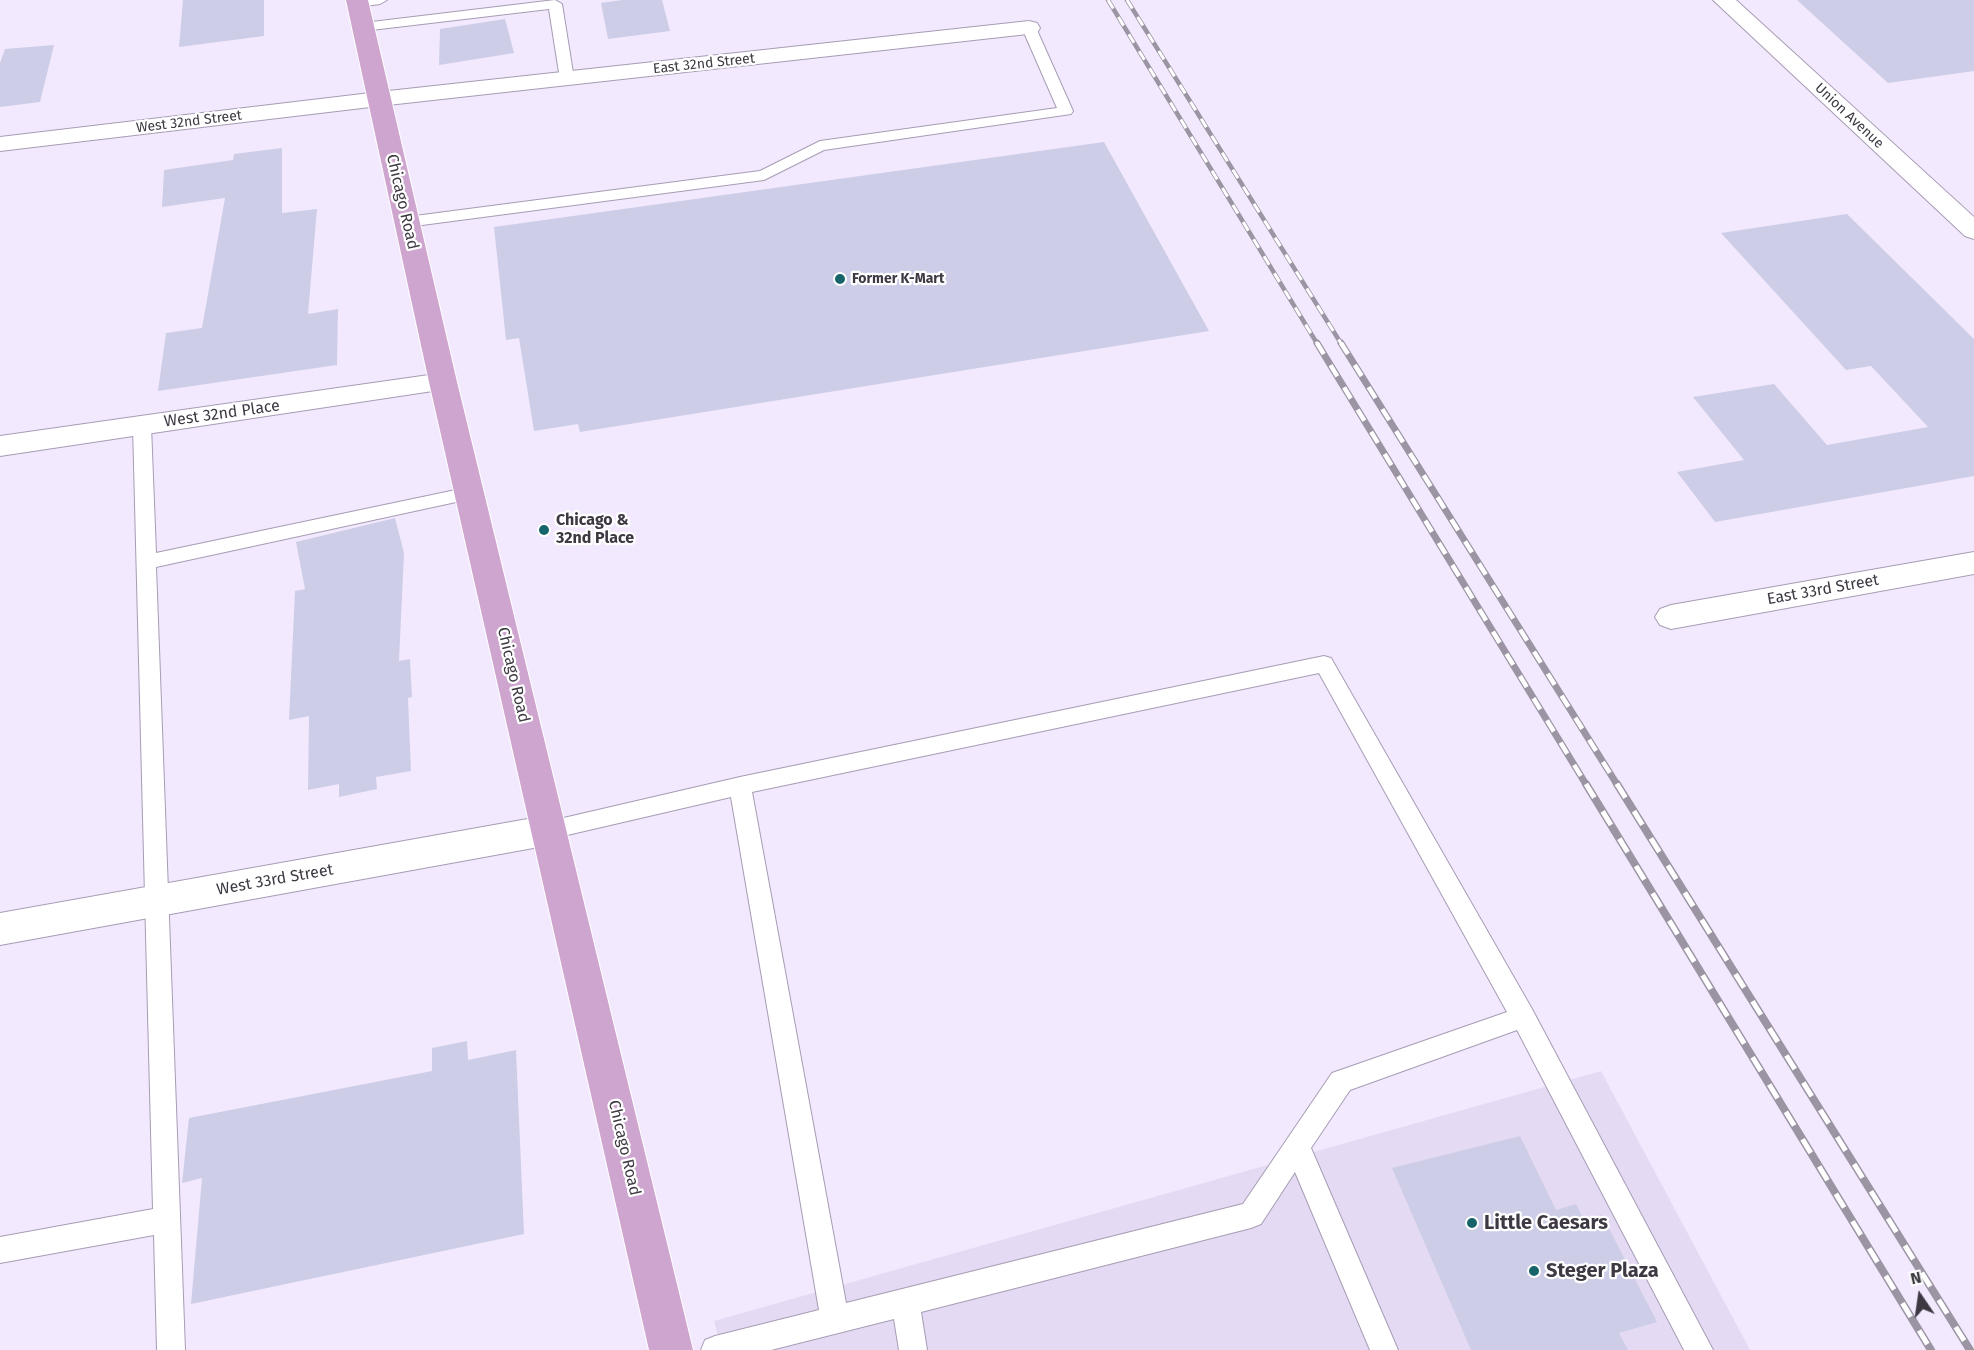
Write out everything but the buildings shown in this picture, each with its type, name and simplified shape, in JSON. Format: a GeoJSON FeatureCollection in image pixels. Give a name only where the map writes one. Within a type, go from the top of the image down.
{"type":"FeatureCollection","features":[{"type":"Feature","properties":{"kind":"main road","name":"Chicago Road"},"geometry":{"type":"LineString","coordinates":[[364,7],[379,99],[443,382],[671,1350]]}},
{"type":"Feature","properties":{"kind":"street","name":"Union Avenue"},"geometry":{"type":"LineString","coordinates":[[1724,0],[1974,231]]}},
{"type":"Feature","properties":{"kind":"street","name":"East 32nd Street"},"geometry":{"type":"LineString","coordinates":[[379,99],[1029,28]]}},
{"type":"Feature","properties":{"kind":"street","name":"West 32nd Street"},"geometry":{"type":"LineString","coordinates":[[0,144],[379,99]]}},
{"type":"Feature","properties":{"kind":"street","name":"West 32nd Place"},"geometry":{"type":"LineString","coordinates":[[0,446],[443,382]]}},
{"type":"Feature","properties":{"kind":"street","name":"East 33rd Street"},"geometry":{"type":"LineString","coordinates":[[1671,617],[1974,563]]}},
{"type":"Feature","properties":{"kind":"street","name":"West 33rd Street"},"geometry":{"type":"LineString","coordinates":[[0,929],[550,830]]}},
{"type":"Feature","properties":{"kind":"lane"},"geometry":{"type":"LineString","coordinates":[[364,7],[555,4],[567,79]]}},
{"type":"Feature","properties":{"kind":"lane"},"geometry":{"type":"LineString","coordinates":[[407,222],[764,175],[820,146],[1066,111],[1029,28]]}},
{"type":"Feature","properties":{"kind":"lane"},"geometry":{"type":"LineString","coordinates":[[142,426],[165,1220],[171,1350]]}},
{"type":"Feature","properties":{"kind":"lane"},"geometry":{"type":"LineString","coordinates":[[146,562],[470,493]]}},
{"type":"Feature","properties":{"kind":"lane"},"geometry":{"type":"LineString","coordinates":[[550,830],[740,786],[1324,664],[1523,1017],[1699,1350]]}},
{"type":"Feature","properties":{"kind":"lane"},"geometry":{"type":"LineString","coordinates":[[740,786],[835,1320]]}},
{"type":"Feature","properties":{"kind":"lane"},"geometry":{"type":"LineString","coordinates":[[715,1350],[1251,1215],[1341,1081],[1523,1017]]}},
{"type":"Feature","properties":{"kind":"lane"},"geometry":{"type":"LineString","coordinates":[[1297,1146],[1384,1350]]}},
{"type":"Feature","properties":{"kind":"lane"},"geometry":{"type":"LineString","coordinates":[[0,1250],[165,1220]]}},
{"type":"Feature","properties":{"kind":"lane"},"geometry":{"type":"LineString","coordinates":[[905,1302],[913,1350]]}},
{"type":"Feature","properties":{"kind":"shaded area","name":"Steger Plaza"},"geometry":{"type":"Polygon","coordinates":[[[1601,1071],[1750,1350],[722,1350],[714,1321],[1601,1071]]]}},
{"type":"Feature","properties":{"kind":"railway"},"geometry":{"type":"LineString","coordinates":[[1108,0],[1318,345]]}},
{"type":"Feature","properties":{"kind":"railway"},"geometry":{"type":"LineString","coordinates":[[1127,0],[1342,345]]}},
{"type":"Feature","properties":{"kind":"railway"},"geometry":{"type":"LineString","coordinates":[[1317,343],[1587,786]]}},
{"type":"Feature","properties":{"kind":"railway"},"geometry":{"type":"LineString","coordinates":[[1341,343],[1618,786]]}},
{"type":"Feature","properties":{"kind":"railway"},"geometry":{"type":"LineString","coordinates":[[1586,784],[1931,1350]]}},
{"type":"Feature","properties":{"kind":"railway"},"geometry":{"type":"LineString","coordinates":[[1617,784],[1970,1350]]}},
{"type":"Feature","properties":{"kind":"place","name":"Former K-Mart"},"geometry":{"type":"Point","coordinates":[840,279]}},
{"type":"Feature","properties":{"kind":"place","name":"Chicago & 32nd Place"},"geometry":{"type":"Point","coordinates":[544,530]}},
{"type":"Feature","properties":{"kind":"place","name":"Little Caesars"},"geometry":{"type":"Point","coordinates":[1472,1223]}},
{"type":"Feature","properties":{"kind":"place","name":"Steger Plaza"},"geometry":{"type":"Point","coordinates":[1534,1271]}}]}
